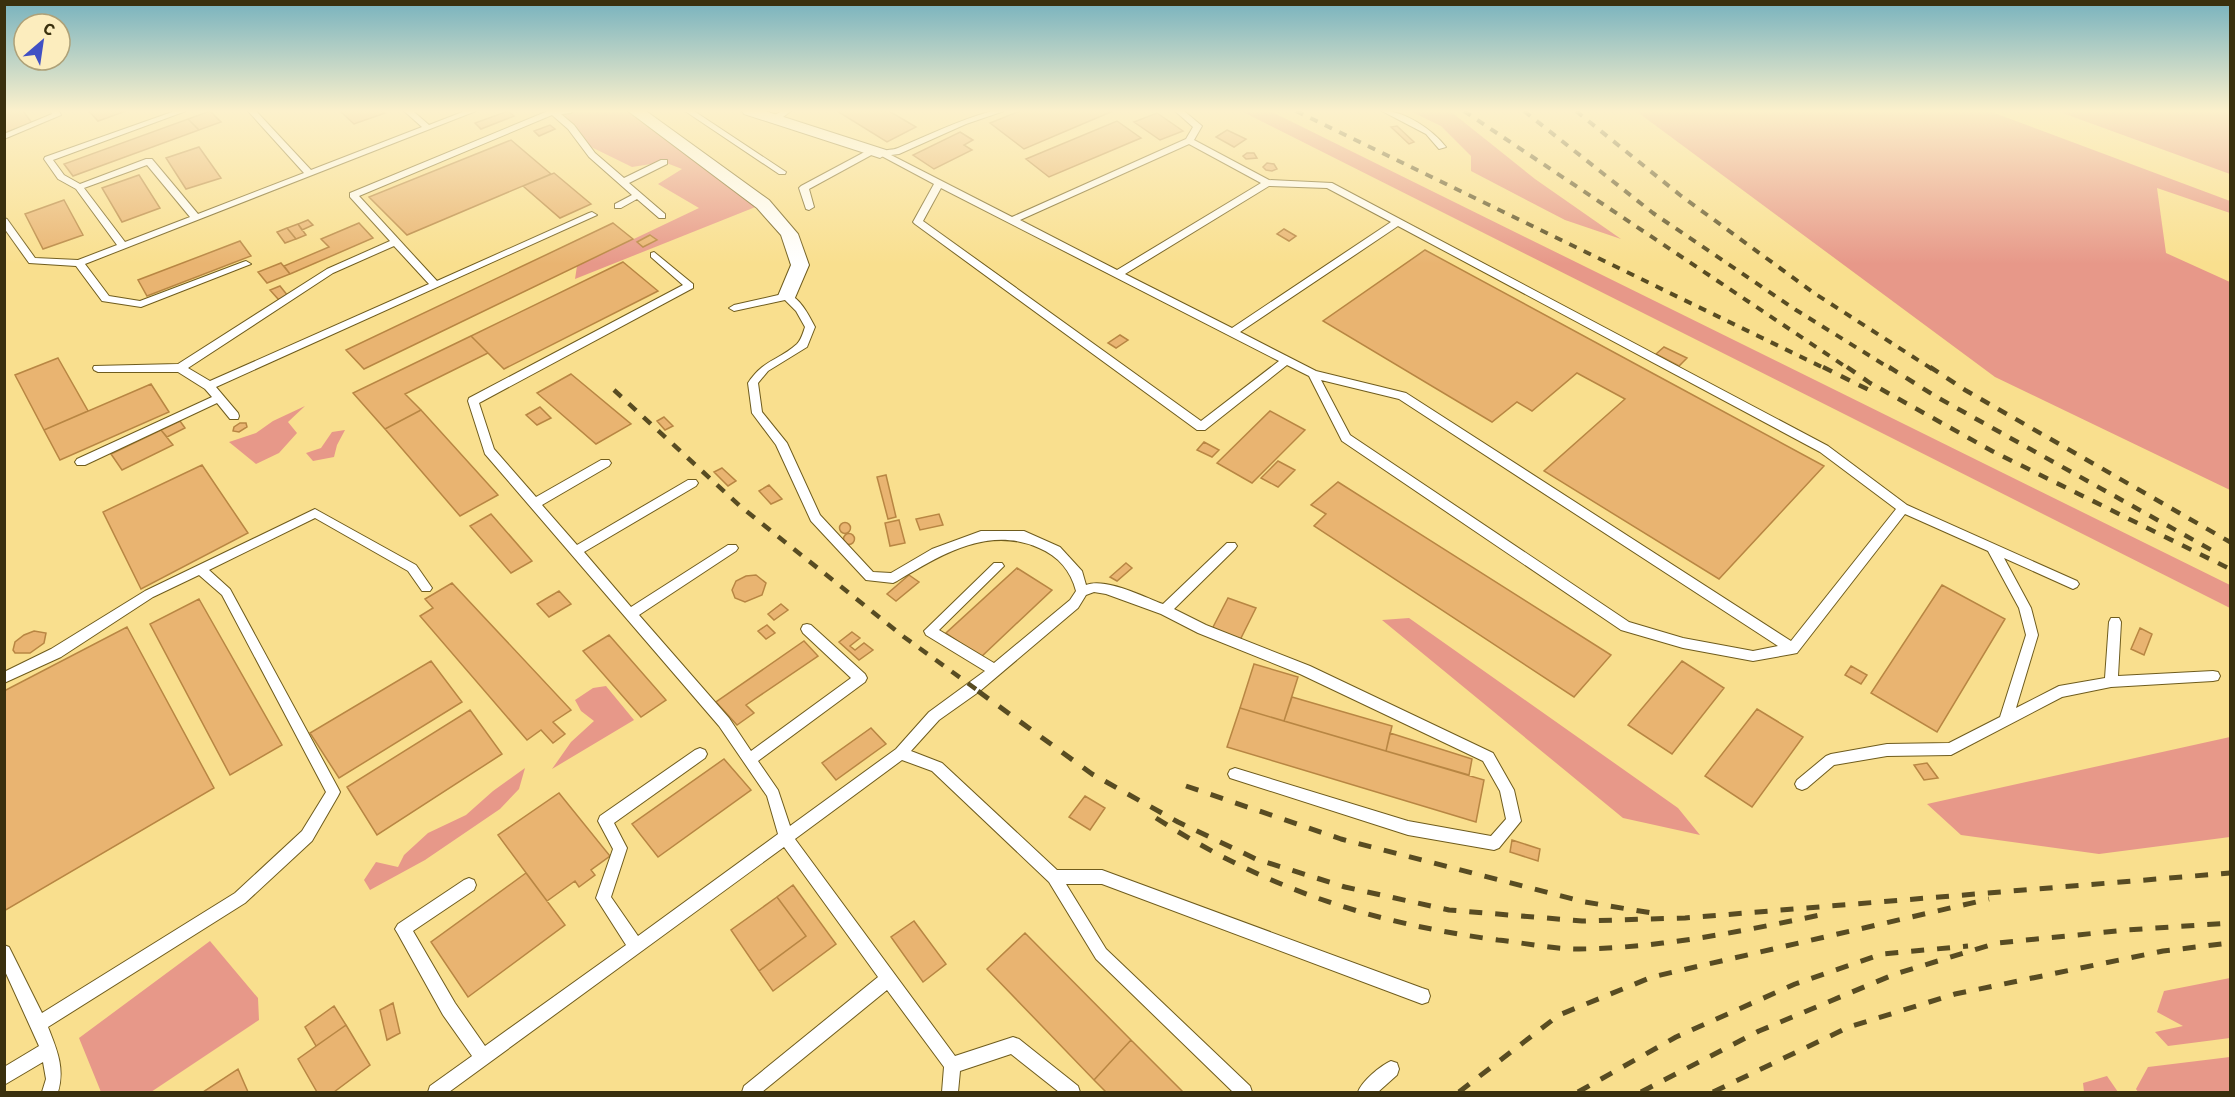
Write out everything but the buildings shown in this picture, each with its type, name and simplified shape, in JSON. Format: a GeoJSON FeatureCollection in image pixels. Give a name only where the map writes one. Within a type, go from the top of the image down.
{"type":"FeatureCollection","features":[{"type":"Feature","properties":{"kind":"street"},"geometry":{"type":"LineString","coordinates":[[706,162],[763,204],[789,234],[800,265],[787,296]]}},
{"type":"Feature","properties":{"kind":"lane"},"geometry":{"type":"LineString","coordinates":[[50,162],[61,177],[79,187],[123,246]]}},
{"type":"Feature","properties":{"kind":"lane"},"geometry":{"type":"LineString","coordinates":[[79,187],[146,162]]}},
{"type":"Feature","properties":{"kind":"lane"},"geometry":{"type":"LineString","coordinates":[[150,162],[196,218]]}},
{"type":"Feature","properties":{"kind":"lane"},"geometry":{"type":"LineString","coordinates":[[299,162],[310,174]]}},
{"type":"Feature","properties":{"kind":"lane"},"geometry":{"type":"LineString","coordinates":[[4,221],[32,261],[79,263],[340,162]]}},
{"type":"Feature","properties":{"kind":"lane"},"geometry":{"type":"LineString","coordinates":[[431,162],[353,195],[435,285]]}},
{"type":"Feature","properties":{"kind":"lane"},"geometry":{"type":"LineString","coordinates":[[600,162],[662,216]]}},
{"type":"Feature","properties":{"kind":"lane"},"geometry":{"type":"LineString","coordinates":[[622,182],[664,162]]}},
{"type":"Feature","properties":{"kind":"lane"},"geometry":{"type":"LineString","coordinates":[[767,162],[782,172]]}},
{"type":"Feature","properties":{"kind":"lane"},"geometry":{"type":"LineString","coordinates":[[809,207],[804,188],[856,162]]}},
{"type":"Feature","properties":{"kind":"lane"},"geometry":{"type":"LineString","coordinates":[[897,162],[1313,374],[1402,396],[1792,649]]}},
{"type":"Feature","properties":{"kind":"lane"},"geometry":{"type":"LineString","coordinates":[[1013,220],[1142,162]]}},
{"type":"Feature","properties":{"kind":"lane"},"geometry":{"type":"LineString","coordinates":[[1228,162],[1267,183],[1329,185],[1824,449],[1903,508],[2073,584]]}},
{"type":"Feature","properties":{"kind":"lane"},"geometry":{"type":"LineString","coordinates":[[939,182],[918,222],[1201,427],[1286,361]]}},
{"type":"Feature","properties":{"kind":"lane"},"geometry":{"type":"LineString","coordinates":[[1118,274],[1267,183]]}},
{"type":"Feature","properties":{"kind":"lane"},"geometry":{"type":"LineString","coordinates":[[618,206],[638,195]]}},
{"type":"Feature","properties":{"kind":"lane"},"geometry":{"type":"LineString","coordinates":[[209,386],[592,215]]}},
{"type":"Feature","properties":{"kind":"lane"},"geometry":{"type":"LineString","coordinates":[[1232,333],[1397,222]]}},
{"type":"Feature","properties":{"kind":"lane"},"geometry":{"type":"LineString","coordinates":[[180,368],[330,271],[396,242]]}},
{"type":"Feature","properties":{"kind":"lane"},"geometry":{"type":"LineString","coordinates":[[654,255],[690,286],[473,401],[489,451],[724,722],[773,794],[786,837],[952,1065],[950,1092]]}},
{"type":"Feature","properties":{"kind":"lane"},"geometry":{"type":"LineString","coordinates":[[79,263],[106,299],[141,304],[246,264]]}},
{"type":"Feature","properties":{"kind":"lane"},"geometry":{"type":"LineString","coordinates":[[734,308],[787,296],[801,309],[810,327],[803,345],[764,369],[753,383],[757,413],[781,444],[815,518],[870,578],[893,578],[936,552],[981,536],[1024,536],[1056,550],[1078,574],[1082,592]]}},
{"type":"Feature","properties":{"kind":"lane"},"geometry":{"type":"LineString","coordinates":[[98,368],[180,368],[209,386],[234,416]]}},
{"type":"Feature","properties":{"kind":"lane"},"geometry":{"type":"LineString","coordinates":[[1313,374],[1346,438],[1625,626],[1683,643],[1753,656],[1792,649],[1903,508]]}},
{"type":"Feature","properties":{"kind":"lane"},"geometry":{"type":"LineString","coordinates":[[81,462],[219,398]]}},
{"type":"Feature","properties":{"kind":"lane"},"geometry":{"type":"LineString","coordinates":[[534,504],[605,463]]}},
{"type":"Feature","properties":{"kind":"lane"},"geometry":{"type":"LineString","coordinates":[[575,552],[692,483]]}},
{"type":"Feature","properties":{"kind":"lane"},"geometry":{"type":"LineString","coordinates":[[4,678],[74,642],[149,594],[315,513],[412,568],[426,588]]}},
{"type":"Feature","properties":{"kind":"lane"},"geometry":{"type":"LineString","coordinates":[[1165,610],[1232,546]]}},
{"type":"Feature","properties":{"kind":"lane"},"geometry":{"type":"LineString","coordinates":[[1991,546],[2025,608],[2032,635],[2006,719]]}},
{"type":"Feature","properties":{"kind":"lane"},"geometry":{"type":"LineString","coordinates":[[630,614],[732,548]]}},
{"type":"Feature","properties":{"kind":"lane"},"geometry":{"type":"LineString","coordinates":[[994,670],[930,631],[998,566]]}},
{"type":"Feature","properties":{"kind":"lane"},"geometry":{"type":"LineString","coordinates":[[38,1024],[240,898],[307,836],[333,792],[226,592],[200,569]]}},
{"type":"Feature","properties":{"kind":"lane"},"geometry":{"type":"LineString","coordinates":[[436,1092],[901,753],[934,716],[1074,604],[1082,592],[1093,587],[1107,589],[1165,610],[1202,629],[1305,670],[1488,757],[1507,790],[1514,821],[1494,843],[1408,828],[1235,774]]}},
{"type":"Feature","properties":{"kind":"lane"},"geometry":{"type":"LineString","coordinates":[[2111,682],[2115,622]]}},
{"type":"Feature","properties":{"kind":"lane"},"geometry":{"type":"LineString","coordinates":[[749,760],[860,678],[807,629]]}},
{"type":"Feature","properties":{"kind":"lane"},"geometry":{"type":"LineString","coordinates":[[1802,784],[1831,760],[1887,750],[1951,749],[2059,692],[2111,682],[2213,676]]}},
{"type":"Feature","properties":{"kind":"lane"},"geometry":{"type":"LineString","coordinates":[[901,753],[937,766],[1054,877],[1101,954],[1244,1092]]}},
{"type":"Feature","properties":{"kind":"lane"},"geometry":{"type":"LineString","coordinates":[[636,947],[603,898],[620,848],[605,821],[700,754]]}},
{"type":"Feature","properties":{"kind":"lane"},"geometry":{"type":"LineString","coordinates":[[1054,877],[1102,877],[1422,996]]}},
{"type":"Feature","properties":{"kind":"lane"},"geometry":{"type":"LineString","coordinates":[[469,885],[403,929],[449,1009],[484,1058]]}},
{"type":"Feature","properties":{"kind":"lane"},"geometry":{"type":"LineString","coordinates":[[4,952],[38,1024],[47,1050],[54,1078],[50,1092]]}},
{"type":"Feature","properties":{"kind":"lane"},"geometry":{"type":"LineString","coordinates":[[750,1092],[888,979]]}},
{"type":"Feature","properties":{"kind":"lane"},"geometry":{"type":"LineString","coordinates":[[952,1065],[1013,1045],[1072,1092]]}},
{"type":"Feature","properties":{"kind":"lane"},"geometry":{"type":"LineString","coordinates":[[4,1077],[47,1050]]}},
{"type":"Feature","properties":{"kind":"lane"},"geometry":{"type":"LineString","coordinates":[[1366,1092],[1391,1069]]}},
{"type":"Feature","properties":{"kind":"shaded area"},"geometry":{"type":"Polygon","coordinates":[[[622,162],[663,162],[632,167],[622,162]]]}},
{"type":"Feature","properties":{"kind":"shaded area"},"geometry":{"type":"Polygon","coordinates":[[[664,162],[706,162],[763,204],[575,279],[577,266],[699,208],[658,184],[682,169],[664,162]]]}},
{"type":"Feature","properties":{"kind":"shaded area"},"geometry":{"type":"Polygon","coordinates":[[[1343,162],[1374,162],[2230,585],[2230,608],[1343,162]]]}},
{"type":"Feature","properties":{"kind":"shaded area"},"geometry":{"type":"Polygon","coordinates":[[[1471,162],[1514,162],[1621,239],[1565,220],[1471,171],[1471,162]]]}},
{"type":"Feature","properties":{"kind":"shaded area"},"geometry":{"type":"Polygon","coordinates":[[[1705,162],[2126,162],[2230,201],[2230,213],[2157,188],[2166,253],[2230,282],[2230,490],[1995,377],[1705,162]]]}},
{"type":"Feature","properties":{"kind":"shaded area"},"geometry":{"type":"Polygon","coordinates":[[[2198,162],[2230,162],[2230,174],[2198,162]]]}},
{"type":"Feature","properties":{"kind":"shaded area"},"geometry":{"type":"Polygon","coordinates":[[[305,406],[288,422],[297,433],[279,453],[256,464],[229,442],[256,433],[273,421],[305,406]]]}},
{"type":"Feature","properties":{"kind":"shaded area"},"geometry":{"type":"Polygon","coordinates":[[[345,430],[334,457],[313,461],[306,453],[321,448],[332,432],[345,430]]]}},
{"type":"Feature","properties":{"kind":"shaded area"},"geometry":{"type":"Polygon","coordinates":[[[1409,618],[1678,808],[1700,835],[1623,818],[1382,620],[1409,618]]]}},
{"type":"Feature","properties":{"kind":"shaded area"},"geometry":{"type":"Polygon","coordinates":[[[606,686],[634,720],[552,769],[571,742],[594,721],[581,711],[575,700],[593,688],[606,686]]]}},
{"type":"Feature","properties":{"kind":"shaded area"},"geometry":{"type":"Polygon","coordinates":[[[2230,737],[2230,837],[2099,854],[1961,835],[1927,804],[2230,737]]]}},
{"type":"Feature","properties":{"kind":"shaded area"},"geometry":{"type":"Polygon","coordinates":[[[525,768],[519,789],[500,809],[425,860],[370,890],[364,880],[376,862],[398,867],[404,855],[428,833],[466,815],[493,791],[525,768]]]}},
{"type":"Feature","properties":{"kind":"shaded area"},"geometry":{"type":"Polygon","coordinates":[[[210,941],[258,998],[259,1020],[151,1092],[101,1092],[79,1038],[210,941]]]}},
{"type":"Feature","properties":{"kind":"shaded area"},"geometry":{"type":"Polygon","coordinates":[[[2230,978],[2230,1038],[2168,1046],[2155,1032],[2183,1026],[2157,1012],[2164,991],[2230,978]]]}},
{"type":"Feature","properties":{"kind":"shaded area"},"geometry":{"type":"Polygon","coordinates":[[[2230,1057],[2230,1092],[2138,1092],[2136,1089],[2148,1067],[2230,1057]]]}},
{"type":"Feature","properties":{"kind":"shaded area"},"geometry":{"type":"Polygon","coordinates":[[[2107,1076],[2118,1092],[2084,1092],[2083,1083],[2107,1076]]]}},
{"type":"Feature","properties":{"kind":"railway"},"geometry":{"type":"LineString","coordinates":[[1401,162],[1826,369]]}},
{"type":"Feature","properties":{"kind":"railway"},"geometry":{"type":"LineString","coordinates":[[1540,162],[1849,369]]}},
{"type":"Feature","properties":{"kind":"railway"},"geometry":{"type":"LineString","coordinates":[[1589,162],[1653,213],[1796,310],[1891,369]]}},
{"type":"Feature","properties":{"kind":"railway"},"geometry":{"type":"LineString","coordinates":[[1639,162],[1680,195],[1814,293],[1932,369]]}},
{"type":"Feature","properties":{"kind":"railway"},"geometry":{"type":"LineString","coordinates":[[1823,367],[1873,392]]}},
{"type":"Feature","properties":{"kind":"railway"},"geometry":{"type":"LineString","coordinates":[[1847,367],[1870,383],[1992,451],[2230,569]]}},
{"type":"Feature","properties":{"kind":"railway"},"geometry":{"type":"LineString","coordinates":[[1889,367],[1935,396],[2215,552]]}},
{"type":"Feature","properties":{"kind":"railway"},"geometry":{"type":"LineString","coordinates":[[1930,367],[1965,390],[2230,542]]}},
{"type":"Feature","properties":{"kind":"railway"},"geometry":{"type":"LineString","coordinates":[[614,390],[740,506],[904,637],[980,692]]}},
{"type":"Feature","properties":{"kind":"railway"},"geometry":{"type":"LineString","coordinates":[[978,691],[1092,774],[1178,822],[1256,859],[1345,887],[1449,910],[1582,921],[1685,918],[2230,873]]}},
{"type":"Feature","properties":{"kind":"railway"},"geometry":{"type":"LineString","coordinates":[[1186,786],[1341,839],[1585,902],[1652,913]]}},
{"type":"Feature","properties":{"kind":"railway"},"geometry":{"type":"LineString","coordinates":[[1156,818],[1237,864],[1320,899],[1406,924],[1498,940],[1569,949],[1611,948],[1674,942],[1830,913]]}},
{"type":"Feature","properties":{"kind":"railway"},"geometry":{"type":"LineString","coordinates":[[1459,1092],[1559,1015],[1652,977],[1989,899]]}},
{"type":"Feature","properties":{"kind":"railway"},"geometry":{"type":"LineString","coordinates":[[1641,1092],[1759,1031],[1895,974],[1997,943],[2127,930],[2230,923]]}},
{"type":"Feature","properties":{"kind":"railway"},"geometry":{"type":"LineString","coordinates":[[1713,1092],[1849,1027],[1955,994],[2163,951],[2230,943]]}},
{"type":"Feature","properties":{"kind":"railway"},"geometry":{"type":"LineString","coordinates":[[1578,1092],[1676,1037],[1795,984],[1882,954],[1968,946]]}}]}
